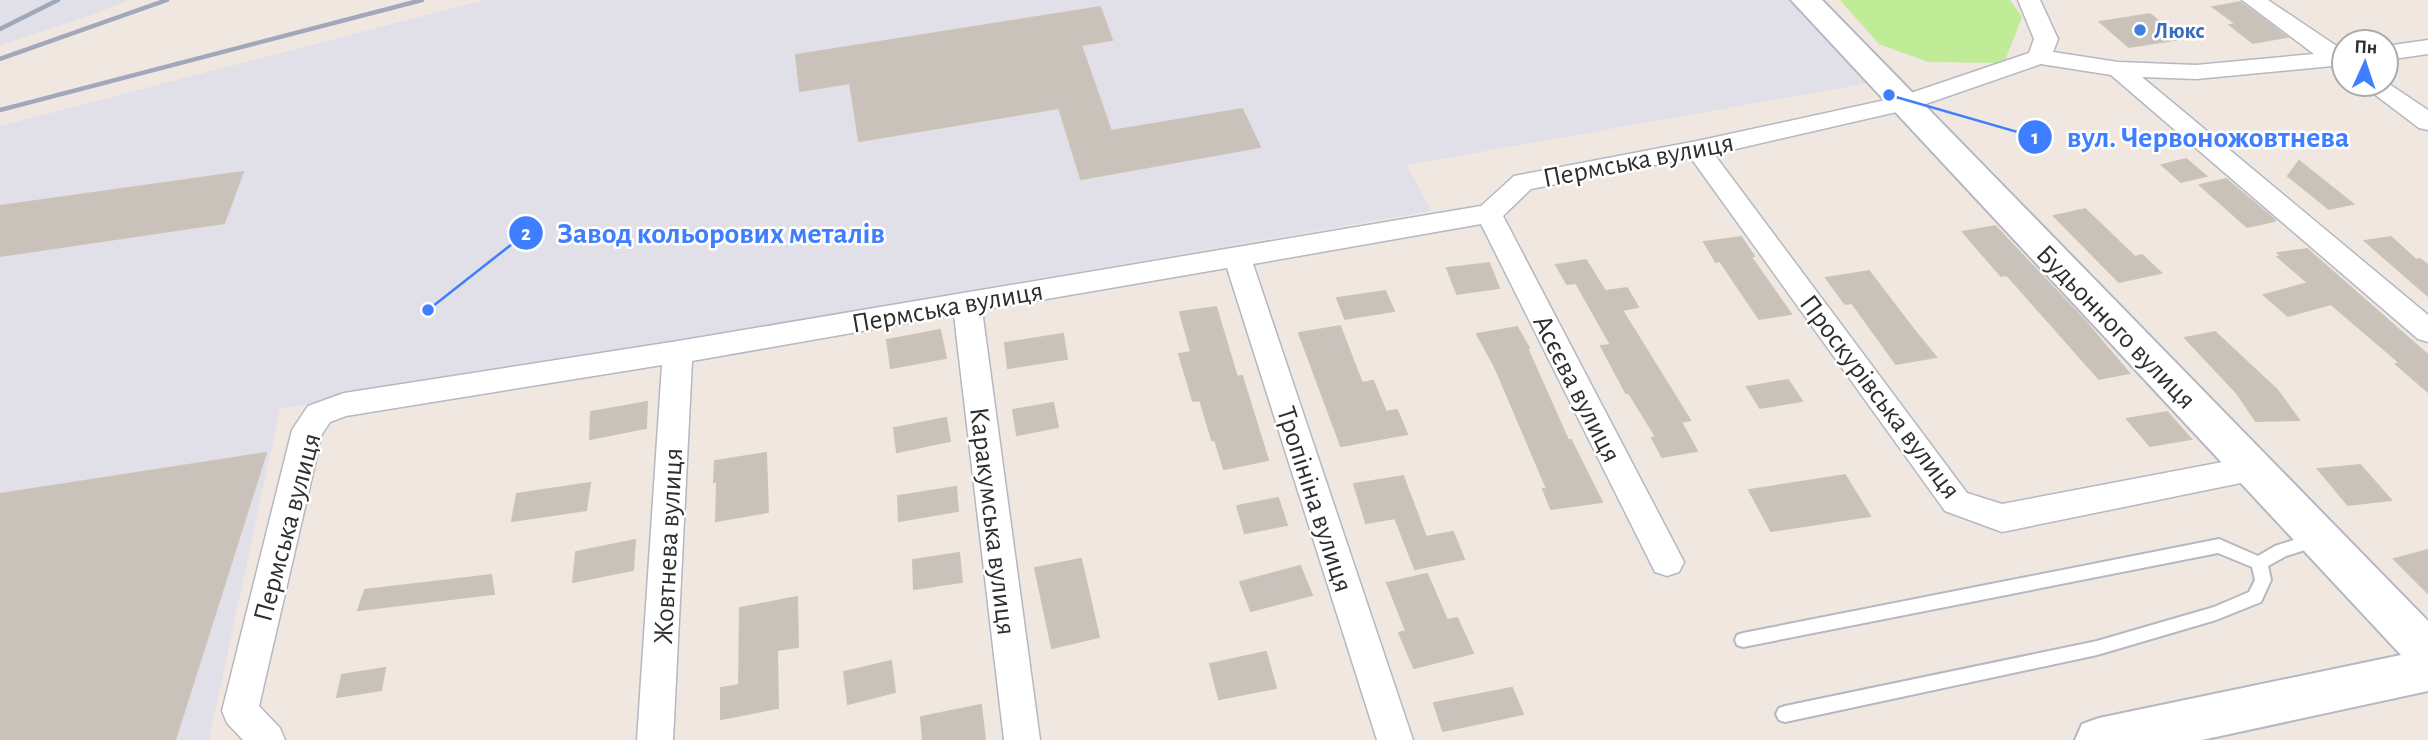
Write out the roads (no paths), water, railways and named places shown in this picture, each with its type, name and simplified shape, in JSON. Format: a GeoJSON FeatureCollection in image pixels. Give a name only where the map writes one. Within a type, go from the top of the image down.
{"type":"FeatureCollection","features":[{"type":"Feature","properties":{"kind":"main road","name":"Будьонного вулиця"},"geometry":{"type":"LineString","coordinates":[[1806,0],[2428,652]]}},
{"type":"Feature","properties":{"kind":"main road"},"geometry":{"type":"LineString","coordinates":[[2099,740],[2428,670]]}},
{"type":"Feature","properties":{"kind":"street"},"geometry":{"type":"LineString","coordinates":[[2029,0],[2046,39],[2039,57],[2118,69],[2196,72],[2330,62]]}},
{"type":"Feature","properties":{"kind":"street"},"geometry":{"type":"LineString","coordinates":[[2253,0],[2330,53]]}},
{"type":"Feature","properties":{"kind":"street"},"geometry":{"type":"LineString","coordinates":[[2400,51],[2428,47]]}},
{"type":"Feature","properties":{"kind":"street","name":"Пермська вулиця"},"geometry":{"type":"LineString","coordinates":[[267,740],[240,711],[307,430],[319,414],[344,405],[678,352],[1489,214],[1523,182],[1697,149],[1906,103],[2039,57]]}},
{"type":"Feature","properties":{"kind":"street"},"geometry":{"type":"LineString","coordinates":[[2118,69],[2428,331]]}},
{"type":"Feature","properties":{"kind":"street"},"geometry":{"type":"LineString","coordinates":[[2393,98],[2428,122]]}},
{"type":"Feature","properties":{"kind":"street","name":"Проскурівська вулиця"},"geometry":{"type":"LineString","coordinates":[[1697,149],[1956,502],[2002,518],[2254,469]]}},
{"type":"Feature","properties":{"kind":"street","name":"Асєєва вулиця"},"geometry":{"type":"LineString","coordinates":[[1489,214],[1667,562]]}},
{"type":"Feature","properties":{"kind":"street","name":"Тропініна вулиця"},"geometry":{"type":"LineString","coordinates":[[1237,257],[1395,740]]}},
{"type":"Feature","properties":{"kind":"street","name":"Каракумська вулиця"},"geometry":{"type":"LineString","coordinates":[[967,303],[1022,740]]}},
{"type":"Feature","properties":{"kind":"street","name":"Жовтнева вулиця"},"geometry":{"type":"LineString","coordinates":[[655,740],[678,352]]}},
{"type":"Feature","properties":{"kind":"lane"},"geometry":{"type":"LineString","coordinates":[[2259,563],[2281,551],[2319,538]]}},
{"type":"Feature","properties":{"kind":"lane"},"geometry":{"type":"LineString","coordinates":[[1743,640],[2219,546],[2259,563]]}},
{"type":"Feature","properties":{"kind":"lane"},"geometry":{"type":"LineString","coordinates":[[1785,714],[2097,648],[2216,613],[2255,597],[2263,580],[2259,563]]}},
{"type":"Feature","properties":{"kind":"railway"},"geometry":{"type":"LineString","coordinates":[[0,29],[58,0]]}},
{"type":"Feature","properties":{"kind":"railway"},"geometry":{"type":"LineString","coordinates":[[0,59],[167,0]]}},
{"type":"Feature","properties":{"kind":"railway"},"geometry":{"type":"LineString","coordinates":[[0,110],[422,0]]}},
{"type":"Feature","properties":{"kind":"place","name":"Люкс"},"geometry":{"type":"Point","coordinates":[2140,30]}},
{"type":"Feature","properties":{"kind":"place","name":"вул. Червоножовтнева"},"geometry":{"type":"Point","coordinates":[1889,95]}},
{"type":"Feature","properties":{"kind":"place","name":"Завод кольорових металів"},"geometry":{"type":"Point","coordinates":[428,310]}}]}
